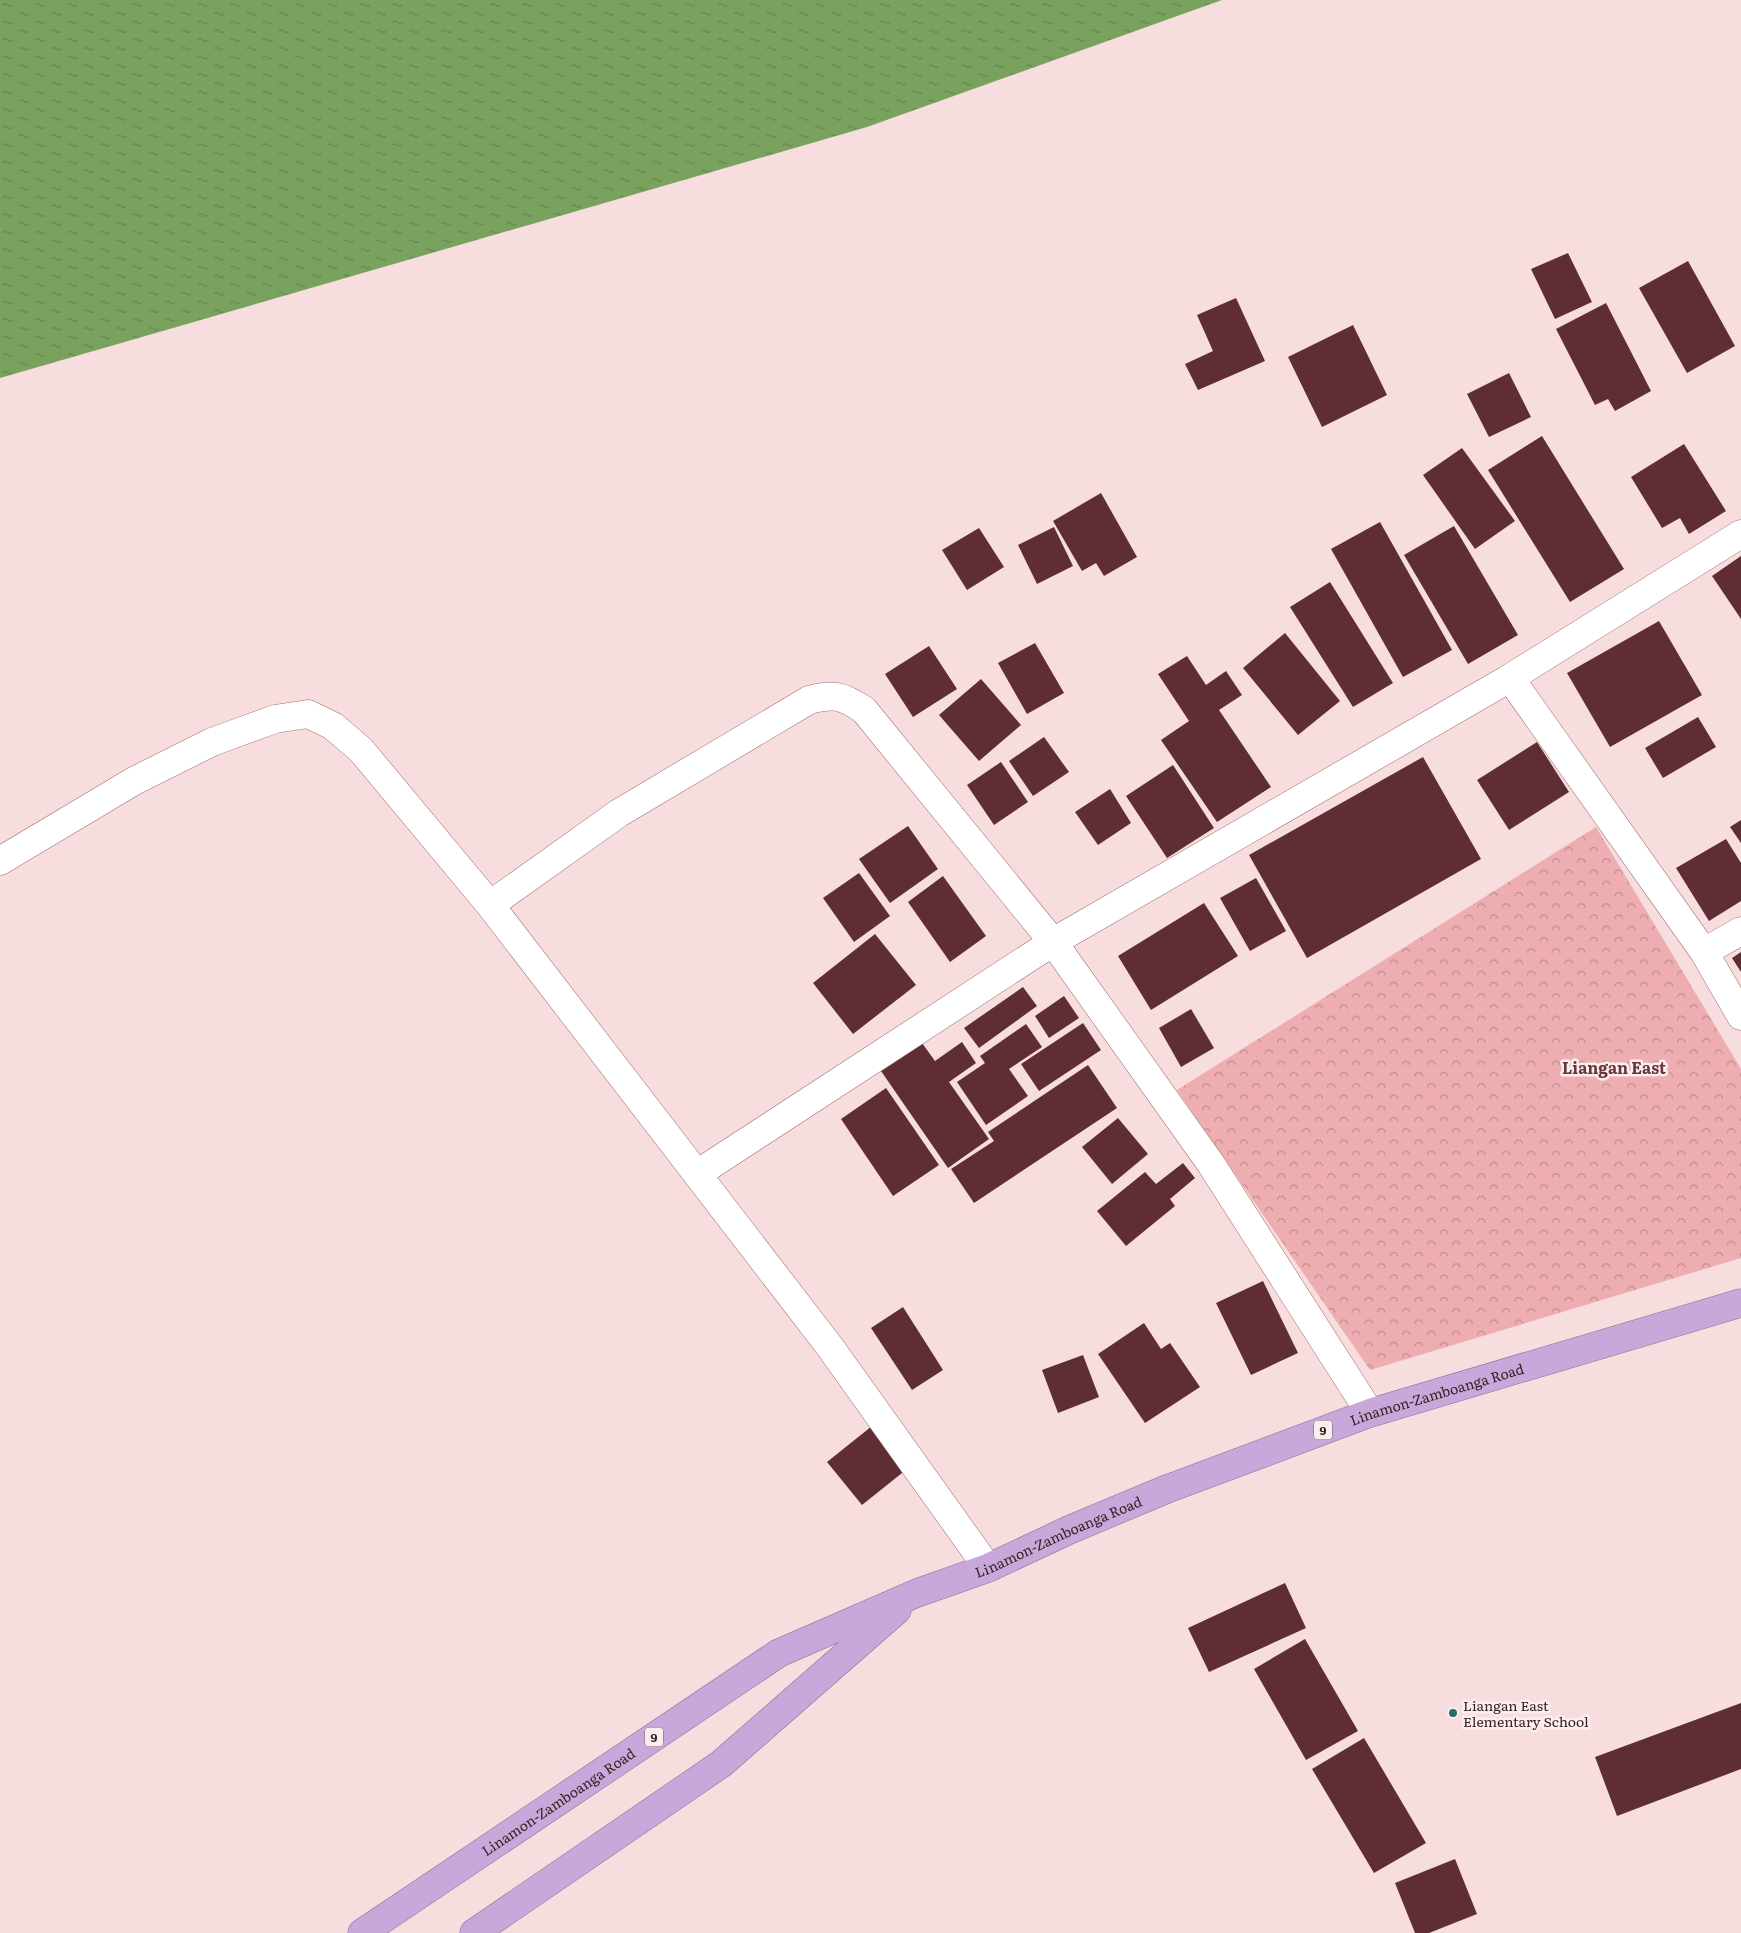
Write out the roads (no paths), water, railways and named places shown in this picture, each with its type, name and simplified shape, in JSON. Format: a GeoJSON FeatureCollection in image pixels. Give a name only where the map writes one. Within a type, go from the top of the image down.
{"type":"FeatureCollection","features":[{"type":"Feature","properties":{"kind":"highway","name":"Linamon-Zamboanga Road"},"geometry":{"type":"LineString","coordinates":[[362,1933],[779,1653],[917,1593],[988,1568],[1069,1530],[1167,1489],[1370,1413],[1741,1303]]}},
{"type":"Feature","properties":{"kind":"highway","name":"Linamon-Zamboanga Road"},"geometry":{"type":"LineString","coordinates":[[474,1933],[722,1764],[917,1593]]}},
{"type":"Feature","properties":{"kind":"street"},"geometry":{"type":"LineString","coordinates":[[697,1174],[1053,942],[1510,678],[1741,534]]}},
{"type":"Feature","properties":{"kind":"street"},"geometry":{"type":"LineString","coordinates":[[1510,678],[1704,952],[1741,1016]]}},
{"type":"Feature","properties":{"kind":"street"},"geometry":{"type":"LineString","coordinates":[[490,905],[619,813],[809,700],[829,695],[848,699],[864,710],[1053,942],[1211,1164],[1370,1413]]}},
{"type":"Feature","properties":{"kind":"street"},"geometry":{"type":"LineString","coordinates":[[0,861],[134,781],[212,742],[275,719],[308,714],[333,726],[361,750],[490,905],[830,1347],[988,1568]]}},
{"type":"Feature","properties":{"kind":"street"},"geometry":{"type":"LineString","coordinates":[[1704,952],[1741,931]]}},
{"type":"Feature","properties":{"kind":"water"},"geometry":{"type":"Polygon","coordinates":[[[0,0],[1222,0],[867,127],[0,378],[0,0]]]}},
{"type":"Feature","properties":{"kind":"place","name":"Liangan East Elementary School"},"geometry":{"type":"Point","coordinates":[1453,1713]}},
{"type":"Feature","properties":{"kind":"district","name":"Liangan East"},"geometry":{"type":"Point","coordinates":[1614,1067]}}]}
